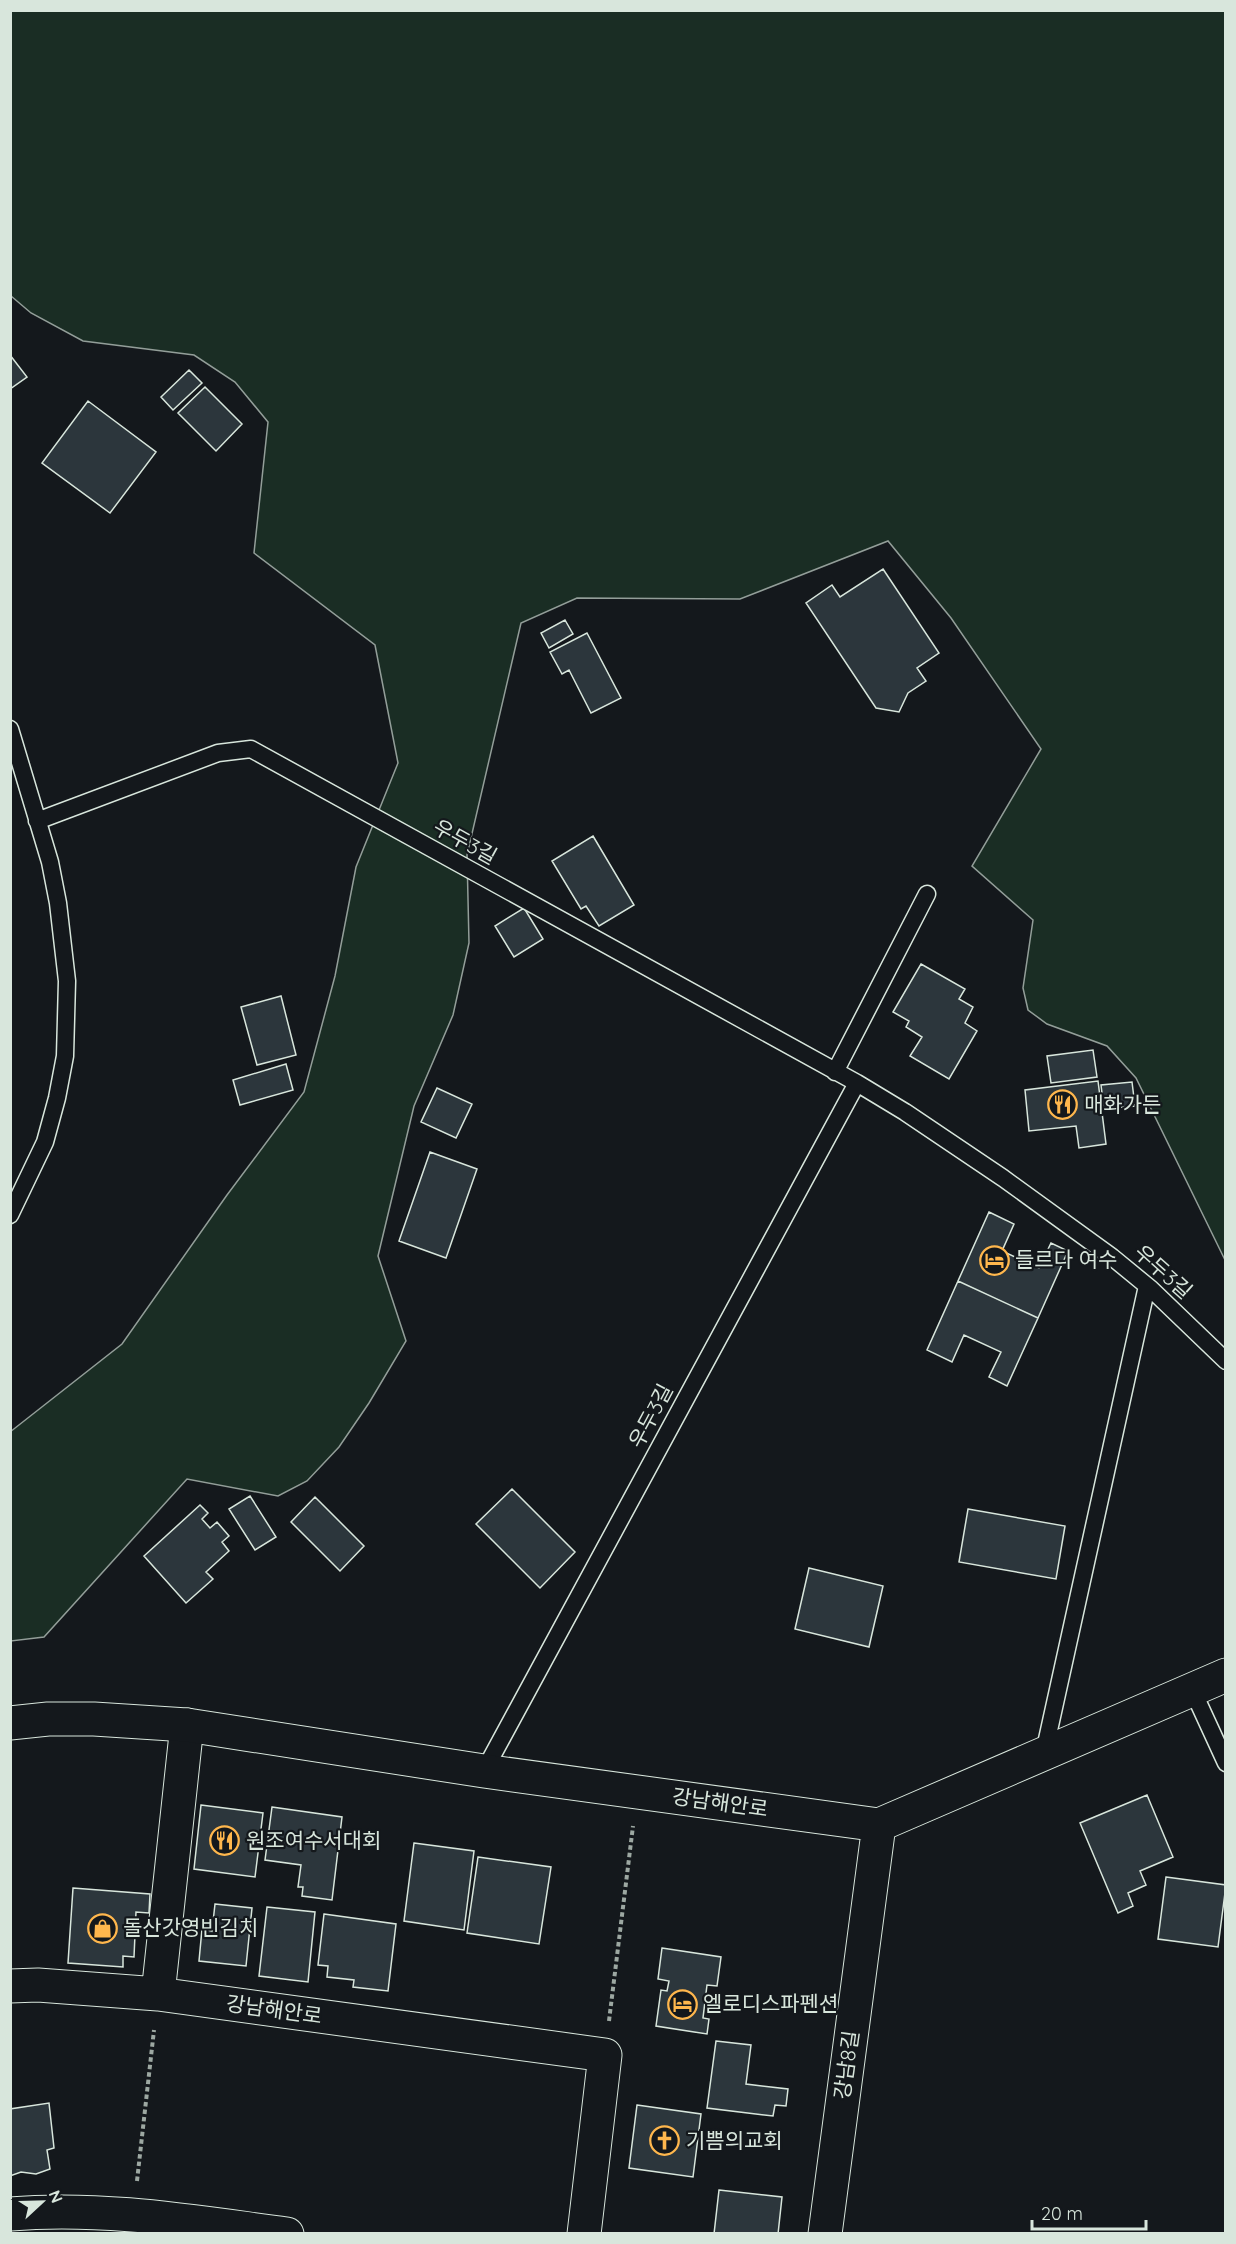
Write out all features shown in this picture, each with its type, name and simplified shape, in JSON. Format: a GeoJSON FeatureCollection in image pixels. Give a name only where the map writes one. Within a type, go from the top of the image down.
{"type":"FeatureCollection","features":[{"type":"Feature","properties":{"kind":"street"},"geometry":{"type":"LineString","coordinates":[[879,1825],[1226,1675]]}},
{"type":"Feature","properties":{"kind":"street","name":"강남해안로"},"geometry":{"type":"LineString","coordinates":[[10,1723],[48,1719],[94,1719],[187,1725],[484,1771],[879,1825]]}},
{"type":"Feature","properties":{"kind":"street"},"geometry":{"type":"LineString","coordinates":[[158,1994],[187,1725]]}},
{"type":"Feature","properties":{"kind":"street","name":"강남8길"},"geometry":{"type":"LineString","coordinates":[[825,2234],[879,1825]]}},
{"type":"Feature","properties":{"kind":"street","name":"강남해안로"},"geometry":{"type":"LineString","coordinates":[[10,1986],[38,1985],[158,1994],[605,2055]]}},
{"type":"Feature","properties":{"kind":"street"},"geometry":{"type":"LineString","coordinates":[[584,2234],[605,2055]]}},
{"type":"Feature","properties":{"kind":"street"},"geometry":{"type":"LineString","coordinates":[[10,2214],[43,2211],[133,2214],[287,2234]]}},
{"type":"Feature","properties":{"kind":"lane"},"geometry":{"type":"LineString","coordinates":[[10,729],[50,862],[67,981],[65,1056],[57,1098],[45,1142],[10,1215]]}},
{"type":"Feature","properties":{"kind":"lane","name":"우두3길"},"geometry":{"type":"LineString","coordinates":[[37,821],[218,753],[251,749],[857,1083],[905,1112],[1004,1178],[1103,1250],[1147,1286],[1226,1360]]}},
{"type":"Feature","properties":{"kind":"lane"},"geometry":{"type":"LineString","coordinates":[[835,1072],[927,894]]}},
{"type":"Feature","properties":{"kind":"lane","name":"우두3길"},"geometry":{"type":"LineString","coordinates":[[484,1771],[857,1083]]}},
{"type":"Feature","properties":{"kind":"lane"},"geometry":{"type":"LineString","coordinates":[[1044,1754],[1147,1286]]}},
{"type":"Feature","properties":{"kind":"lane"},"geometry":{"type":"LineString","coordinates":[[1192,1689],[1226,1762]]}},
{"type":"Feature","properties":{"kind":"path"},"geometry":{"type":"LineString","coordinates":[[605,2055],[637,1792]]}},
{"type":"Feature","properties":{"kind":"path"},"geometry":{"type":"LineString","coordinates":[[133,2214],[158,1994]]}},
{"type":"Feature","properties":{"kind":"green space"},"geometry":{"type":"Polygon","coordinates":[[[11,11],[1225,11],[1225,1260],[1136,1078],[1107,1046],[1047,1024],[1028,1010],[1023,988],[1033,920],[972,866],[1041,749],[951,618],[888,541],[740,599],[577,598],[521,623],[467,855],[469,943],[453,1015],[414,1106],[378,1256],[406,1341],[369,1403],[339,1447],[307,1481],[278,1496],[187,1479],[44,1637],[11,1641],[10,1432],[122,1344],[227,1195],[304,1092],[335,976],[356,867],[398,763],[375,645],[254,553],[268,422],[235,382],[194,355],[83,341],[31,313],[11,296],[11,11]]]}},
{"type":"Feature","properties":{"kind":"building"},"geometry":{"type":"Polygon","coordinates":[[[10,355],[27,377],[10,389],[10,355]]]}},
{"type":"Feature","properties":{"kind":"building"},"geometry":{"type":"Polygon","coordinates":[[[189,370],[202,383],[173,410],[161,397],[189,370]]]}},
{"type":"Feature","properties":{"kind":"building"},"geometry":{"type":"Polygon","coordinates":[[[205,387],[242,424],[216,451],[178,413],[205,387]]]}},
{"type":"Feature","properties":{"kind":"building"},"geometry":{"type":"Polygon","coordinates":[[[88,401],[156,452],[110,513],[42,463],[88,401]]]}},
{"type":"Feature","properties":{"kind":"building"},"geometry":{"type":"Polygon","coordinates":[[[883,569],[939,653],[917,668],[926,681],[908,693],[899,712],[876,708],[806,603],[832,585],[840,597],[883,569]]]}},
{"type":"Feature","properties":{"kind":"building"},"geometry":{"type":"Polygon","coordinates":[[[565,620],[573,634],[549,648],[541,633],[565,620]]]}},
{"type":"Feature","properties":{"kind":"building"},"geometry":{"type":"Polygon","coordinates":[[[587,633],[621,698],[591,713],[569,670],[562,674],[550,652],[587,633]]]}},
{"type":"Feature","properties":{"kind":"building"},"geometry":{"type":"Polygon","coordinates":[[[593,836],[634,905],[599,926],[586,906],[581,909],[552,861],[593,836]]]}},
{"type":"Feature","properties":{"kind":"building"},"geometry":{"type":"Polygon","coordinates":[[[524,908],[543,939],[514,957],[495,926],[524,908]]]}},
{"type":"Feature","properties":{"kind":"building"},"geometry":{"type":"Polygon","coordinates":[[[921,964],[965,989],[959,999],[973,1007],[965,1023],[977,1031],[949,1079],[910,1056],[922,1037],[906,1027],[909,1021],[893,1012],[921,964]]]}},
{"type":"Feature","properties":{"kind":"building"},"geometry":{"type":"Polygon","coordinates":[[[281,996],[296,1055],[257,1065],[241,1007],[281,996]]]}},
{"type":"Feature","properties":{"kind":"building"},"geometry":{"type":"Polygon","coordinates":[[[1093,1050],[1097,1077],[1051,1083],[1047,1056],[1093,1050]]]}},
{"type":"Feature","properties":{"kind":"building"},"geometry":{"type":"Polygon","coordinates":[[[286,1064],[293,1090],[240,1105],[233,1080],[286,1064]]]}},
{"type":"Feature","properties":{"kind":"building"},"geometry":{"type":"Polygon","coordinates":[[[1098,1081],[1106,1144],[1079,1148],[1076,1126],[1029,1131],[1025,1090],[1098,1081]]]}},
{"type":"Feature","properties":{"kind":"building"},"geometry":{"type":"Polygon","coordinates":[[[1132,1082],[1135,1106],[1104,1109],[1101,1085],[1132,1082]]]}},
{"type":"Feature","properties":{"kind":"building"},"geometry":{"type":"Polygon","coordinates":[[[437,1088],[472,1104],[456,1138],[421,1122],[437,1088]]]}},
{"type":"Feature","properties":{"kind":"building"},"geometry":{"type":"Polygon","coordinates":[[[430,1152],[477,1169],[446,1258],[399,1241],[430,1152]]]}},
{"type":"Feature","properties":{"kind":"building","name":"들르다 여수"},"geometry":{"type":"Polygon","coordinates":[[[989,1212],[1014,1224],[1002,1251],[1039,1268],[1051,1243],[1068,1251],[1038,1318],[958,1281],[989,1212]]]}},
{"type":"Feature","properties":{"kind":"building"},"geometry":{"type":"Polygon","coordinates":[[[958,1281],[1038,1318],[1007,1386],[989,1377],[1001,1352],[964,1335],[952,1362],[927,1350],[958,1281]]]}},
{"type":"Feature","properties":{"kind":"building"},"geometry":{"type":"Polygon","coordinates":[[[512,1489],[575,1552],[540,1588],[476,1524],[512,1489]]]}},
{"type":"Feature","properties":{"kind":"building"},"geometry":{"type":"Polygon","coordinates":[[[250,1496],[276,1537],[255,1550],[229,1509],[250,1496]]]}},
{"type":"Feature","properties":{"kind":"building"},"geometry":{"type":"Polygon","coordinates":[[[315,1497],[364,1546],[340,1571],[291,1522],[315,1497]]]}},
{"type":"Feature","properties":{"kind":"building"},"geometry":{"type":"Polygon","coordinates":[[[200,1505],[208,1513],[202,1519],[210,1528],[217,1522],[229,1536],[222,1542],[229,1551],[206,1572],[213,1579],[186,1603],[144,1556],[200,1505]]]}},
{"type":"Feature","properties":{"kind":"building"},"geometry":{"type":"Polygon","coordinates":[[[968,1509],[1065,1526],[1056,1579],[959,1562],[968,1509]]]}},
{"type":"Feature","properties":{"kind":"building"},"geometry":{"type":"Polygon","coordinates":[[[809,1568],[883,1586],[869,1647],[795,1629],[809,1568]]]}},
{"type":"Feature","properties":{"kind":"building"},"geometry":{"type":"Polygon","coordinates":[[[1147,1795],[1173,1857],[1140,1871],[1146,1885],[1128,1893],[1133,1906],[1118,1913],[1080,1823],[1147,1795]]]}},
{"type":"Feature","properties":{"kind":"building"},"geometry":{"type":"Polygon","coordinates":[[[201,1805],[263,1813],[255,1877],[194,1869],[201,1805]]]}},
{"type":"Feature","properties":{"kind":"building"},"geometry":{"type":"Polygon","coordinates":[[[272,1807],[342,1817],[332,1900],[302,1896],[303,1887],[298,1887],[301,1865],[265,1860],[272,1807]]]}},
{"type":"Feature","properties":{"kind":"building"},"geometry":{"type":"Polygon","coordinates":[[[414,1843],[474,1851],[464,1930],[404,1921],[414,1843]]]}},
{"type":"Feature","properties":{"kind":"building"},"geometry":{"type":"Polygon","coordinates":[[[478,1857],[551,1867],[539,1944],[467,1933],[478,1857]]]}},
{"type":"Feature","properties":{"kind":"building"},"geometry":{"type":"Polygon","coordinates":[[[1166,1877],[1226,1885],[1218,1947],[1158,1939],[1166,1877]]]}},
{"type":"Feature","properties":{"kind":"building"},"geometry":{"type":"Polygon","coordinates":[[[73,1888],[150,1894],[149,1913],[136,1912],[134,1957],[123,1956],[123,1967],[68,1963],[73,1888]]]}},
{"type":"Feature","properties":{"kind":"building"},"geometry":{"type":"Polygon","coordinates":[[[215,1904],[252,1908],[246,1966],[199,1961],[202,1929],[212,1931],[215,1904]]]}},
{"type":"Feature","properties":{"kind":"building"},"geometry":{"type":"Polygon","coordinates":[[[267,1907],[315,1912],[308,1982],[259,1976],[267,1907]]]}},
{"type":"Feature","properties":{"kind":"building"},"geometry":{"type":"Polygon","coordinates":[[[324,1914],[396,1924],[388,1991],[353,1987],[354,1980],[327,1977],[328,1966],[318,1965],[324,1914]]]}},
{"type":"Feature","properties":{"kind":"building","name":"엘로디스파펜션"},"geometry":{"type":"Polygon","coordinates":[[[662,1948],[721,1957],[717,1986],[707,1985],[703,2018],[709,2019],[707,2034],[656,2026],[661,1990],[667,1991],[669,1981],[658,1979],[662,1948]]]}},
{"type":"Feature","properties":{"kind":"building"},"geometry":{"type":"Polygon","coordinates":[[[716,2041],[751,2045],[746,2084],[788,2089],[786,2106],[775,2105],[773,2116],[707,2108],[716,2041]]]}},
{"type":"Feature","properties":{"kind":"building"},"geometry":{"type":"Polygon","coordinates":[[[49,2103],[54,2148],[47,2150],[50,2169],[36,2174],[21,2172],[10,2176],[10,2109],[49,2103]]]}},
{"type":"Feature","properties":{"kind":"building","name":"기쁨의교회"},"geometry":{"type":"Polygon","coordinates":[[[637,2105],[701,2114],[693,2177],[629,2168],[637,2105]]]}},
{"type":"Feature","properties":{"kind":"building"},"geometry":{"type":"Polygon","coordinates":[[[719,2190],[782,2197],[778,2234],[714,2234],[719,2190]]]}},
{"type":"Feature","properties":{"kind":"place","name":"매화가든"},"geometry":{"type":"Point","coordinates":[1063,1105]}},
{"type":"Feature","properties":{"kind":"place","name":"들르다 여수"},"geometry":{"type":"Point","coordinates":[994,1260]}},
{"type":"Feature","properties":{"kind":"place","name":"원조여수서대회"},"geometry":{"type":"Point","coordinates":[225,1841]}},
{"type":"Feature","properties":{"kind":"place","name":"돌산갓영빈김치"},"geometry":{"type":"Point","coordinates":[102,1928]}},
{"type":"Feature","properties":{"kind":"place","name":"엘로디스파펜션"},"geometry":{"type":"Point","coordinates":[682,2004]}},
{"type":"Feature","properties":{"kind":"place","name":"기쁨의교회"},"geometry":{"type":"Point","coordinates":[665,2141]}}]}
